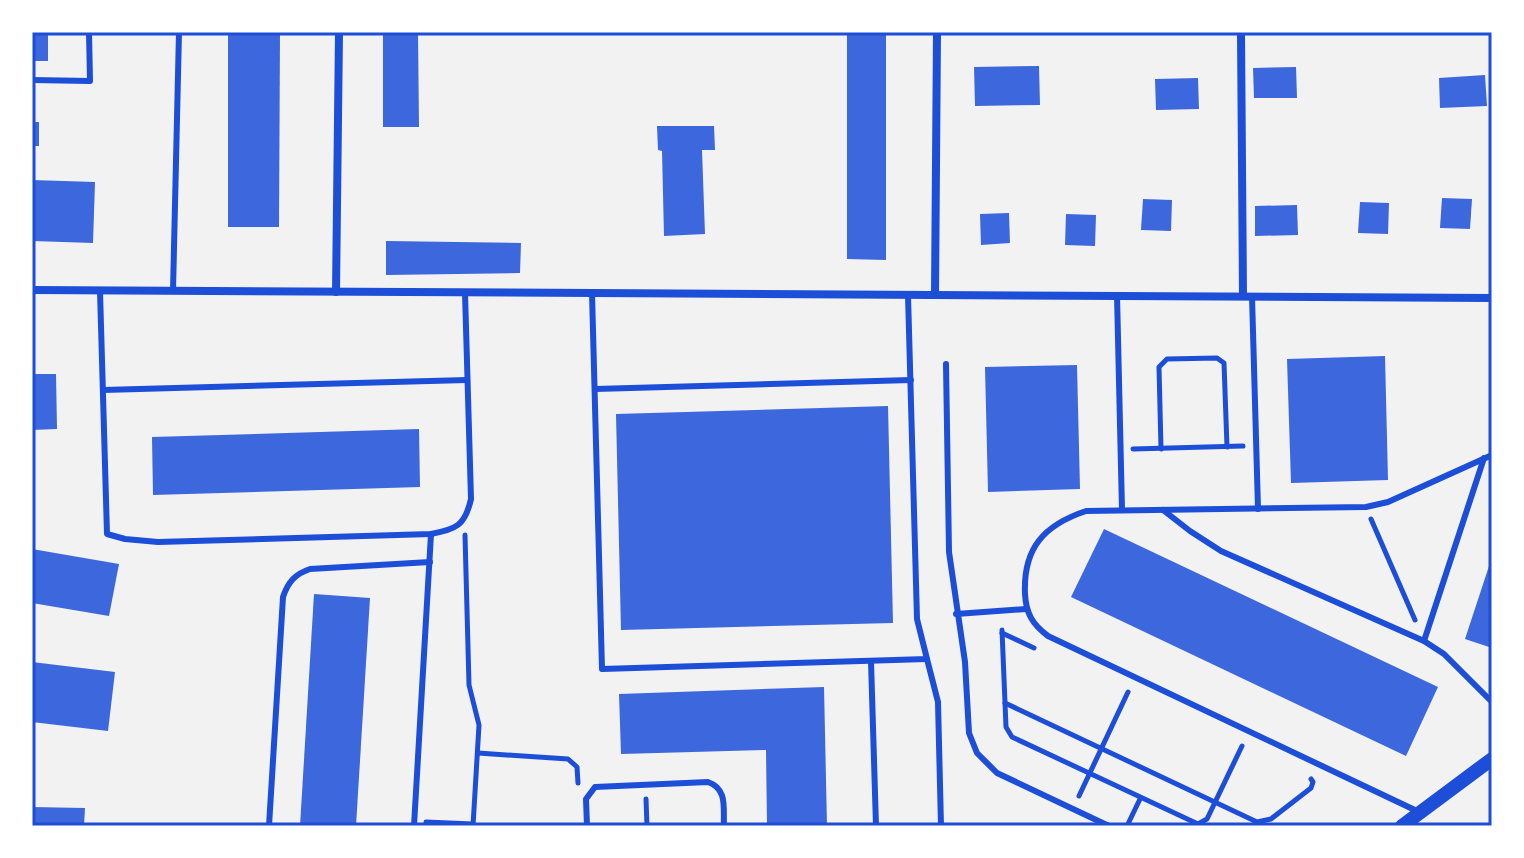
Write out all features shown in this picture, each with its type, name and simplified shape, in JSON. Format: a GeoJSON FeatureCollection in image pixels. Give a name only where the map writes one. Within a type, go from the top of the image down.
{"type":"FeatureCollection","features":[{"type":"Feature","properties":{"kind":"street"},"geometry":{"type":"LineString","coordinates":[[336,292],[339,32]]}},
{"type":"Feature","properties":{"kind":"street"},"geometry":{"type":"LineString","coordinates":[[935,295],[937,32]]}},
{"type":"Feature","properties":{"kind":"street"},"geometry":{"type":"LineString","coordinates":[[1241,32],[1247,296]]}},
{"type":"Feature","properties":{"kind":"street"},"geometry":{"type":"LineString","coordinates":[[32,290],[1492,298]]}},
{"type":"Feature","properties":{"kind":"street"},"geometry":{"type":"LineString","coordinates":[[1402,826],[1492,759]]}},
{"type":"Feature","properties":{"kind":"lane"},"geometry":{"type":"LineString","coordinates":[[32,80],[90,81],[89,32]]}},
{"type":"Feature","properties":{"kind":"lane"},"geometry":{"type":"LineString","coordinates":[[173,291],[179,32]]}},
{"type":"Feature","properties":{"kind":"lane"},"geometry":{"type":"LineString","coordinates":[[100,291],[107,534],[158,542],[431,534],[452,530],[461,523],[471,499],[465,293]]}},
{"type":"Feature","properties":{"kind":"lane"},"geometry":{"type":"LineString","coordinates":[[592,293],[602,669],[927,659]]}},
{"type":"Feature","properties":{"kind":"lane"},"geometry":{"type":"LineString","coordinates":[[908,295],[917,619],[938,702],[941,826]]}},
{"type":"Feature","properties":{"kind":"lane"},"geometry":{"type":"LineString","coordinates":[[1117,295],[1122,510]]}},
{"type":"Feature","properties":{"kind":"lane"},"geometry":{"type":"LineString","coordinates":[[1247,296],[1258,509]]}},
{"type":"Feature","properties":{"kind":"lane"},"geometry":{"type":"LineString","coordinates":[[946,364],[949,552],[965,662],[969,733],[977,753],[997,773],[1109,826]]}},
{"type":"Feature","properties":{"kind":"lane"},"geometry":{"type":"LineString","coordinates":[[103,390],[467,380]]}},
{"type":"Feature","properties":{"kind":"lane"},"geometry":{"type":"LineString","coordinates":[[595,389],[911,380]]}},
{"type":"Feature","properties":{"kind":"lane"},"geometry":{"type":"LineString","coordinates":[[1420,812],[1048,636],[1035,625],[1026,609],[1026,567],[1039,539],[1058,523],[1086,511],[1366,507],[1388,502],[1492,455]]}},
{"type":"Feature","properties":{"kind":"lane"},"geometry":{"type":"LineString","coordinates":[[1424,641],[1484,458]]}},
{"type":"Feature","properties":{"kind":"lane"},"geometry":{"type":"LineString","coordinates":[[1163,510],[1221,551],[1424,641],[1444,654],[1492,702]]}},
{"type":"Feature","properties":{"kind":"lane"},"geometry":{"type":"LineString","coordinates":[[414,824],[431,534]]}},
{"type":"Feature","properties":{"kind":"lane"},"geometry":{"type":"LineString","coordinates":[[269,826],[286,587],[300,572],[310,569],[430,562]]}},
{"type":"Feature","properties":{"kind":"lane"},"geometry":{"type":"LineString","coordinates":[[956,614],[1026,609]]}},
{"type":"Feature","properties":{"kind":"lane"},"geometry":{"type":"LineString","coordinates":[[871,661],[876,826]]}},
{"type":"Feature","properties":{"kind":"lane"},"geometry":{"type":"LineString","coordinates":[[587,826],[586,799],[595,787],[708,782],[716,785],[723,795],[724,826]]}},
{"type":"Feature","properties":{"kind":"path"},"geometry":{"type":"LineString","coordinates":[[1161,449],[1159,367],[1167,359],[1217,358],[1224,363],[1227,447]]}},
{"type":"Feature","properties":{"kind":"path"},"geometry":{"type":"LineString","coordinates":[[1121,450],[1256,446]]}},
{"type":"Feature","properties":{"kind":"path"},"geometry":{"type":"LineString","coordinates":[[1366,507],[1424,641]]}},
{"type":"Feature","properties":{"kind":"path"},"geometry":{"type":"LineString","coordinates":[[414,824],[473,825],[479,720],[469,685],[467,542],[461,523]]}},
{"type":"Feature","properties":{"kind":"path"},"geometry":{"type":"LineString","coordinates":[[1001,611],[1006,727],[1009,735],[1193,825],[1205,822],[1242,746],[1254,752]]}},
{"type":"Feature","properties":{"kind":"path"},"geometry":{"type":"LineString","coordinates":[[1002,633],[1042,652]]}},
{"type":"Feature","properties":{"kind":"path"},"geometry":{"type":"LineString","coordinates":[[1117,687],[1142,699]]}},
{"type":"Feature","properties":{"kind":"path"},"geometry":{"type":"LineString","coordinates":[[1073,809],[1128,692]]}},
{"type":"Feature","properties":{"kind":"path"},"geometry":{"type":"LineString","coordinates":[[1005,703],[1257,822],[1267,821],[1311,788],[1311,779],[1300,774]]}},
{"type":"Feature","properties":{"kind":"path"},"geometry":{"type":"LineString","coordinates":[[478,753],[568,759],[577,767],[578,787]]}},
{"type":"Feature","properties":{"kind":"path"},"geometry":{"type":"LineString","coordinates":[[646,784],[647,826]]}},
{"type":"Feature","properties":{"kind":"path"},"geometry":{"type":"LineString","coordinates":[[1127,826],[1140,799]]}},
{"type":"Feature","properties":{"kind":"building"},"geometry":{"type":"Polygon","coordinates":[[[32,32],[48,32],[48,61],[32,61],[32,32]]]}},
{"type":"Feature","properties":{"kind":"building"},"geometry":{"type":"Polygon","coordinates":[[[228,32],[280,32],[279,227],[228,227],[228,32]]]}},
{"type":"Feature","properties":{"kind":"building"},"geometry":{"type":"Polygon","coordinates":[[[383,32],[418,32],[419,127],[383,127],[383,32]]]}},
{"type":"Feature","properties":{"kind":"building"},"geometry":{"type":"Polygon","coordinates":[[[847,32],[886,32],[886,260],[847,259],[847,32]]]}},
{"type":"Feature","properties":{"kind":"building"},"geometry":{"type":"Polygon","coordinates":[[[1039,66],[1040,105],[975,106],[974,67],[1039,66]]]}},
{"type":"Feature","properties":{"kind":"building"},"geometry":{"type":"Polygon","coordinates":[[[1296,67],[1297,98],[1254,98],[1253,68],[1296,67]]]}},
{"type":"Feature","properties":{"kind":"building"},"geometry":{"type":"Polygon","coordinates":[[[1485,75],[1487,106],[1440,108],[1439,78],[1485,75]]]}},
{"type":"Feature","properties":{"kind":"building"},"geometry":{"type":"Polygon","coordinates":[[[1198,78],[1199,109],[1156,110],[1155,79],[1198,78]]]}},
{"type":"Feature","properties":{"kind":"building"},"geometry":{"type":"Polygon","coordinates":[[[32,122],[39,122],[39,146],[32,146],[32,122]]]}},
{"type":"Feature","properties":{"kind":"building"},"geometry":{"type":"Polygon","coordinates":[[[657,126],[714,126],[715,150],[702,150],[705,234],[664,236],[662,151],[658,150],[657,126]]]}},
{"type":"Feature","properties":{"kind":"building"},"geometry":{"type":"Polygon","coordinates":[[[32,180],[95,182],[93,243],[32,241],[32,180]]]}},
{"type":"Feature","properties":{"kind":"building"},"geometry":{"type":"Polygon","coordinates":[[[1442,198],[1472,199],[1470,229],[1440,228],[1442,198]]]}},
{"type":"Feature","properties":{"kind":"building"},"geometry":{"type":"Polygon","coordinates":[[[1143,199],[1172,200],[1171,231],[1141,230],[1143,199]]]}},
{"type":"Feature","properties":{"kind":"building"},"geometry":{"type":"Polygon","coordinates":[[[1360,202],[1389,203],[1388,234],[1358,233],[1360,202]]]}},
{"type":"Feature","properties":{"kind":"building"},"geometry":{"type":"Polygon","coordinates":[[[1297,205],[1298,235],[1255,236],[1255,206],[1297,205]]]}},
{"type":"Feature","properties":{"kind":"building"},"geometry":{"type":"Polygon","coordinates":[[[1009,213],[1010,243],[981,245],[980,214],[1009,213]]]}},
{"type":"Feature","properties":{"kind":"building"},"geometry":{"type":"Polygon","coordinates":[[[1066,214],[1096,215],[1095,246],[1065,245],[1066,214]]]}},
{"type":"Feature","properties":{"kind":"building"},"geometry":{"type":"Polygon","coordinates":[[[386,241],[521,243],[520,273],[386,275],[386,241]]]}},
{"type":"Feature","properties":{"kind":"building"},"geometry":{"type":"Polygon","coordinates":[[[1385,356],[1388,480],[1291,483],[1287,359],[1385,356]]]}},
{"type":"Feature","properties":{"kind":"building"},"geometry":{"type":"Polygon","coordinates":[[[1077,365],[1080,489],[988,492],[985,367],[1077,365]]]}},
{"type":"Feature","properties":{"kind":"building"},"geometry":{"type":"Polygon","coordinates":[[[32,374],[56,374],[57,429],[32,430],[32,374]]]}},
{"type":"Feature","properties":{"kind":"building"},"geometry":{"type":"Polygon","coordinates":[[[888,406],[893,623],[621,630],[616,414],[888,406]]]}},
{"type":"Feature","properties":{"kind":"building"},"geometry":{"type":"Polygon","coordinates":[[[419,429],[420,487],[153,495],[152,437],[419,429]]]}},
{"type":"Feature","properties":{"kind":"building"},"geometry":{"type":"Polygon","coordinates":[[[1104,529],[1438,687],[1406,756],[1071,597],[1104,529]]]}},
{"type":"Feature","properties":{"kind":"building"},"geometry":{"type":"Polygon","coordinates":[[[32,549],[119,564],[109,616],[32,603],[32,549]]]}},
{"type":"Feature","properties":{"kind":"building"},"geometry":{"type":"Polygon","coordinates":[[[1492,560],[1492,648],[1465,639],[1492,560]]]}},
{"type":"Feature","properties":{"kind":"building"},"geometry":{"type":"Polygon","coordinates":[[[314,594],[370,598],[356,826],[300,826],[314,594]]]}},
{"type":"Feature","properties":{"kind":"building"},"geometry":{"type":"Polygon","coordinates":[[[32,662],[115,672],[108,731],[32,722],[32,662]]]}},
{"type":"Feature","properties":{"kind":"building"},"geometry":{"type":"Polygon","coordinates":[[[824,687],[827,826],[767,826],[766,750],[621,754],[619,694],[824,687]]]}},
{"type":"Feature","properties":{"kind":"building"},"geometry":{"type":"Polygon","coordinates":[[[32,807],[85,808],[84,826],[32,826],[32,807]]]}}]}
